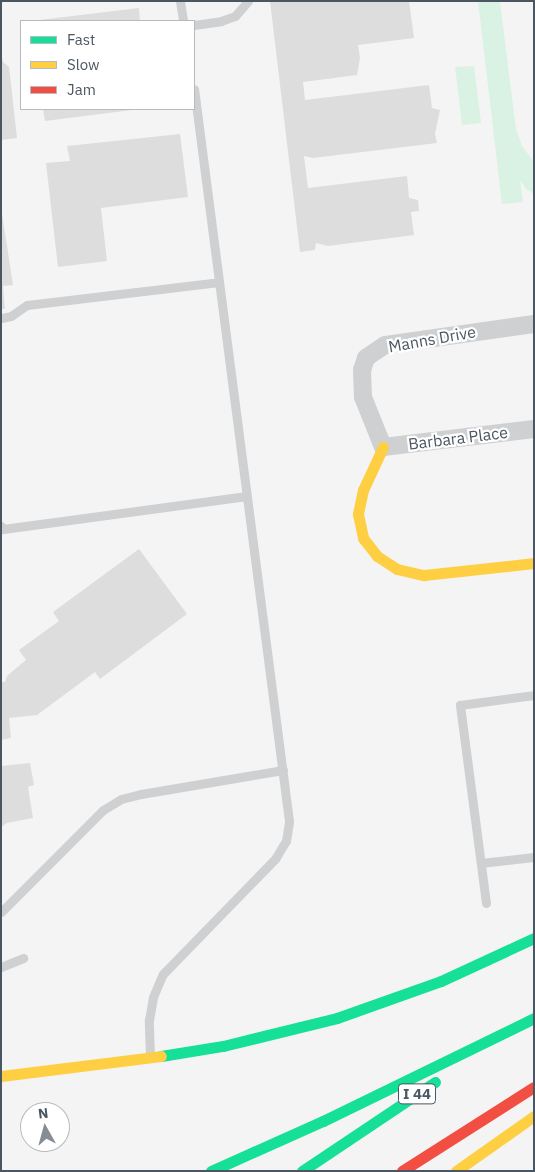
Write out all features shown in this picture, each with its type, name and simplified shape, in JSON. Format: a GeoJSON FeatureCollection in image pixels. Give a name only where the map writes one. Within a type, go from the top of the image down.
{"type":"FeatureCollection","features":[{"type":"Feature","properties":{"kind":"main road"},"geometry":{"type":"LineString","coordinates":[[383,447],[363,490],[358,514],[363,538],[377,556],[397,569],[424,575],[534,563]]}},
{"type":"Feature","properties":{"kind":"main road"},"geometry":{"type":"LineString","coordinates":[[1,1076],[150,1058],[223,1046],[347,1015],[441,981],[534,938]]}},
{"type":"Feature","properties":{"kind":"main road"},"geometry":{"type":"LineString","coordinates":[[211,1171],[323,1120],[534,1019]]}},
{"type":"Feature","properties":{"kind":"main road","name":"I 44"},"geometry":{"type":"LineString","coordinates":[[302,1171],[534,1019]]}},
{"type":"Feature","properties":{"kind":"main road"},"geometry":{"type":"LineString","coordinates":[[402,1171],[534,1087]]}},
{"type":"Feature","properties":{"kind":"main road"},"geometry":{"type":"LineString","coordinates":[[456,1171],[534,1116]]}},
{"type":"Feature","properties":{"kind":"street","name":"Manns Drive"},"geometry":{"type":"LineString","coordinates":[[383,447],[364,397],[362,370],[366,358],[374,351],[401,341],[534,324]]}},
{"type":"Feature","properties":{"kind":"street","name":"Barbara Place"},"geometry":{"type":"LineString","coordinates":[[383,447],[534,429]]}},
{"type":"Feature","properties":{"kind":"lane"},"geometry":{"type":"LineString","coordinates":[[180,1],[183,20]]}},
{"type":"Feature","properties":{"kind":"lane"},"geometry":{"type":"LineString","coordinates":[[195,24],[220,21],[235,16],[248,1]]}},
{"type":"Feature","properties":{"kind":"lane"},"geometry":{"type":"LineString","coordinates":[[150,1058],[149,1020],[153,997],[163,974],[275,859],[286,841],[289,821],[195,96]]}},
{"type":"Feature","properties":{"kind":"lane"},"geometry":{"type":"LineString","coordinates":[[1,318],[11,316],[27,305],[219,282]]}},
{"type":"Feature","properties":{"kind":"lane"},"geometry":{"type":"LineString","coordinates":[[1,526],[4,529],[247,496]]}},
{"type":"Feature","properties":{"kind":"lane"},"geometry":{"type":"LineString","coordinates":[[486,903],[460,705],[534,695]]}},
{"type":"Feature","properties":{"kind":"lane"},"geometry":{"type":"LineString","coordinates":[[1,912],[103,810],[121,799],[283,770]]}},
{"type":"Feature","properties":{"kind":"lane"},"geometry":{"type":"LineString","coordinates":[[481,863],[534,857]]}},
{"type":"Feature","properties":{"kind":"lane"},"geometry":{"type":"LineString","coordinates":[[1,967],[23,958]]}},
{"type":"Feature","properties":{"kind":"green space"},"geometry":{"type":"Polygon","coordinates":[[[478,1],[500,1],[516,129],[522,146],[534,162],[534,194],[526,189],[520,180],[523,202],[502,204],[478,1]]]}},
{"type":"Feature","properties":{"kind":"green space"},"geometry":{"type":"Polygon","coordinates":[[[474,66],[481,123],[462,125],[455,67],[474,66]]]}},
{"type":"Feature","properties":{"kind":"building"},"geometry":{"type":"Polygon","coordinates":[[[270,1],[409,1],[414,38],[358,45],[360,58],[357,75],[303,82],[305,100],[429,85],[432,108],[440,110],[435,134],[437,143],[313,158],[304,156],[308,188],[407,176],[409,198],[418,200],[419,211],[411,212],[414,235],[328,246],[316,243],[315,250],[300,252],[270,1]]]}},
{"type":"Feature","properties":{"kind":"building"},"geometry":{"type":"Polygon","coordinates":[[[139,8],[140,20],[39,20],[139,8]]]}},
{"type":"Feature","properties":{"kind":"building"},"geometry":{"type":"Polygon","coordinates":[[[1,54],[3,62],[9,67],[17,138],[1,140],[1,54]]]}},
{"type":"Feature","properties":{"kind":"building"},"geometry":{"type":"Polygon","coordinates":[[[43,110],[132,110],[45,121],[43,110]]]}},
{"type":"Feature","properties":{"kind":"building"},"geometry":{"type":"Polygon","coordinates":[[[180,134],[188,197],[101,208],[107,261],[58,267],[46,163],[70,161],[67,146],[180,134]]]}},
{"type":"Feature","properties":{"kind":"building"},"geometry":{"type":"Polygon","coordinates":[[[1,207],[13,285],[3,286],[5,309],[1,309],[1,207]]]}},
{"type":"Feature","properties":{"kind":"building"},"geometry":{"type":"Polygon","coordinates":[[[139,549],[187,614],[100,679],[95,672],[37,715],[9,718],[11,738],[1,740],[1,682],[5,682],[7,676],[26,660],[19,650],[59,621],[53,612],[139,549]]]}},
{"type":"Feature","properties":{"kind":"building"},"geometry":{"type":"Polygon","coordinates":[[[30,763],[34,785],[28,787],[33,818],[7,823],[1,827],[1,766],[30,763]]]}},
{"type":"Feature","properties":{"kind":"traffic: fast"},"geometry":{"type":"LineString","coordinates":[[161,1056],[223,1046],[337,1018],[441,981],[534,938]]}},
{"type":"Feature","properties":{"kind":"traffic: fast"},"geometry":{"type":"LineString","coordinates":[[211,1171],[323,1121],[534,1018]]}},
{"type":"Feature","properties":{"kind":"traffic: fast"},"geometry":{"type":"LineString","coordinates":[[302,1171],[435,1082]]}},
{"type":"Feature","properties":{"kind":"traffic: slow"},"geometry":{"type":"LineString","coordinates":[[383,447],[363,490],[358,514],[363,538],[377,556],[397,569],[424,575],[534,563]]}},
{"type":"Feature","properties":{"kind":"traffic: slow"},"geometry":{"type":"LineString","coordinates":[[1,1076],[161,1056]]}},
{"type":"Feature","properties":{"kind":"traffic: slow"},"geometry":{"type":"LineString","coordinates":[[456,1171],[534,1116]]}},
{"type":"Feature","properties":{"kind":"traffic: jam"},"geometry":{"type":"LineString","coordinates":[[402,1171],[534,1087]]}}]}
